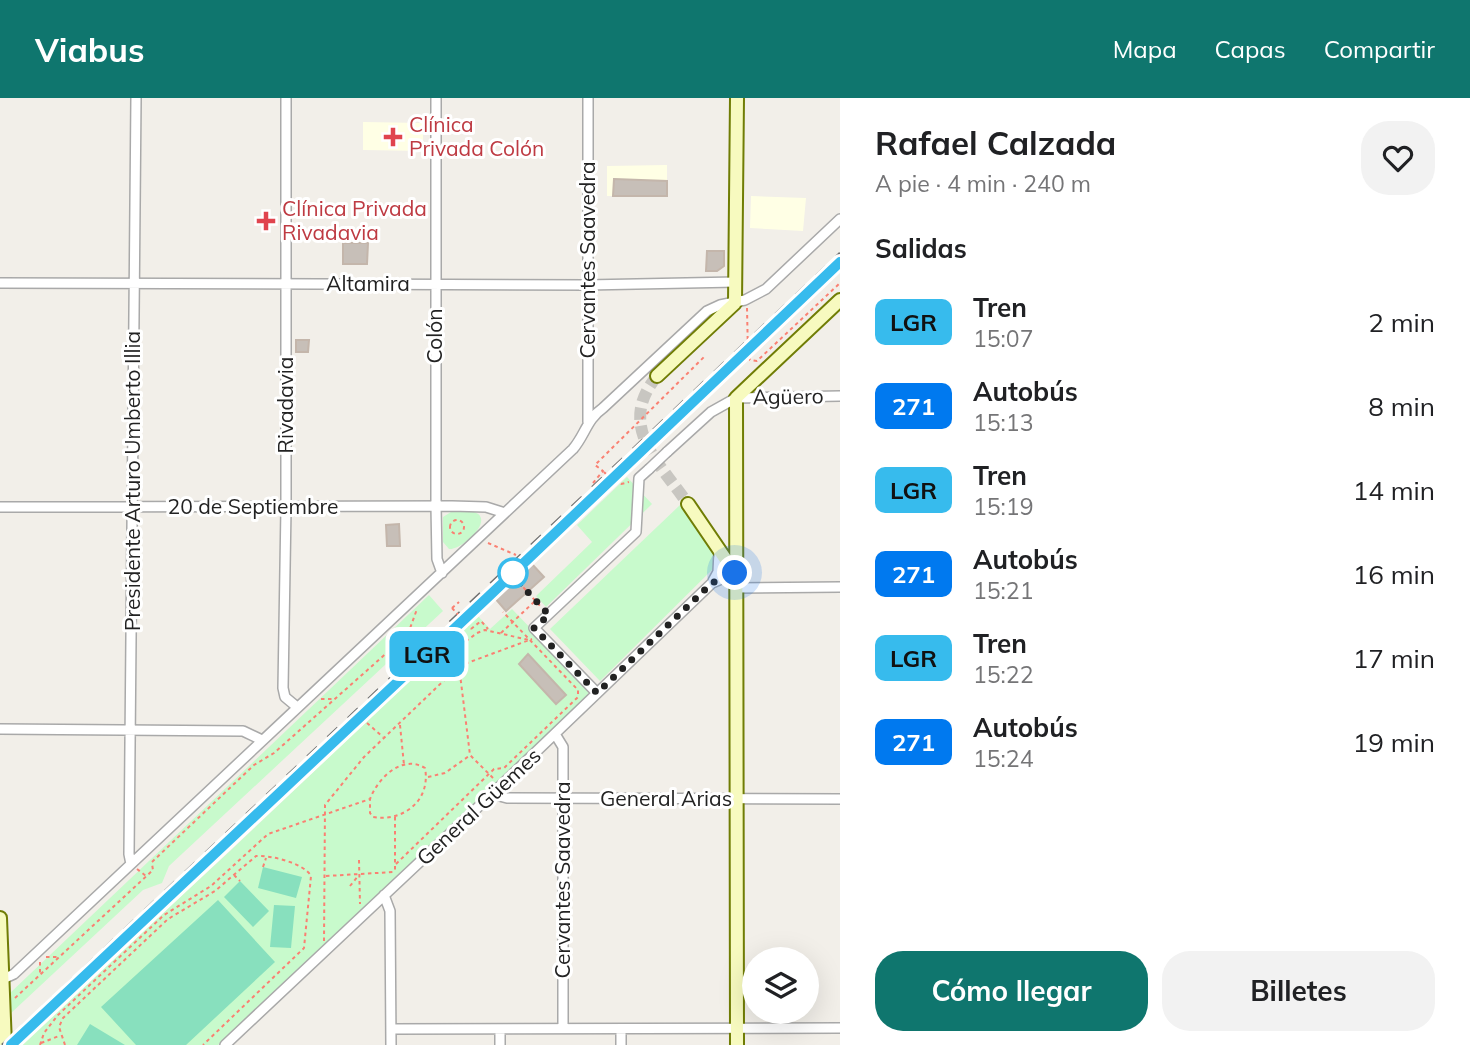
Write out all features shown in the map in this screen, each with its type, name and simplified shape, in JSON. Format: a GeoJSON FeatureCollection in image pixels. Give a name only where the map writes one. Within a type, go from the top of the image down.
{"type":"FeatureCollection","features":[{"type":"Feature","properties":{"kind":"street","name":"Presidente Arturo Umberto Illia"},"geometry":{"type":"LineString","coordinates":[[131,864],[136,98]]}},
{"type":"Feature","properties":{"kind":"street","name":"Rivadavia"},"geometry":{"type":"LineString","coordinates":[[286,98],[283,688],[285,697],[297,707]]}},
{"type":"Feature","properties":{"kind":"street","name":"Colón"},"geometry":{"type":"LineString","coordinates":[[436,98],[436,506],[437,559],[442,573]]}},
{"type":"Feature","properties":{"kind":"street","name":"Cervantes Saavedra"},"geometry":{"type":"LineString","coordinates":[[588,98],[588,422]]}},
{"type":"Feature","properties":{"kind":"street"},"geometry":{"type":"LineString","coordinates":[[737,98],[736,282],[740,302]]}},
{"type":"Feature","properties":{"kind":"street"},"geometry":{"type":"LineString","coordinates":[[657,376],[740,302],[766,289],[840,219]]}},
{"type":"Feature","properties":{"kind":"street","name":"Altamira"},"geometry":{"type":"LineString","coordinates":[[0,283],[587,285],[736,282]]}},
{"type":"Feature","properties":{"kind":"street"},"geometry":{"type":"LineString","coordinates":[[597,693],[538,632],[549,615],[636,532],[639,478],[711,412],[736,398],[840,300]]}},
{"type":"Feature","properties":{"kind":"street"},"geometry":{"type":"LineString","coordinates":[[4,979],[14,974],[573,449],[586,431],[588,422],[707,310],[740,302]]}},
{"type":"Feature","properties":{"kind":"street","name":"Agüero"},"geometry":{"type":"LineString","coordinates":[[736,398],[840,396]]}},
{"type":"Feature","properties":{"kind":"street"},"geometry":{"type":"LineString","coordinates":[[736,398],[737,1045]]}},
{"type":"Feature","properties":{"kind":"street"},"geometry":{"type":"LineString","coordinates":[[688,504],[735,573]]}},
{"type":"Feature","properties":{"kind":"street","name":"20 de Septiembre"},"geometry":{"type":"LineString","coordinates":[[0,507],[436,506],[486,507],[505,513]]}},
{"type":"Feature","properties":{"kind":"street"},"geometry":{"type":"LineString","coordinates":[[712,583],[718,572],[719,550]]}},
{"type":"Feature","properties":{"kind":"street","name":"General Güemes"},"geometry":{"type":"LineString","coordinates":[[228,1044],[712,583],[735,573]]}},
{"type":"Feature","properties":{"kind":"street"},"geometry":{"type":"LineString","coordinates":[[736,588],[840,587]]}},
{"type":"Feature","properties":{"kind":"street"},"geometry":{"type":"LineString","coordinates":[[0,729],[243,731],[262,740]]}},
{"type":"Feature","properties":{"kind":"street","name":"Cervantes Saavedra"},"geometry":{"type":"LineString","coordinates":[[555,734],[563,747],[563,1028]]}},
{"type":"Feature","properties":{"kind":"street","name":"General Arias"},"geometry":{"type":"LineString","coordinates":[[492,794],[507,798],[840,799]]}},
{"type":"Feature","properties":{"kind":"street"},"geometry":{"type":"LineString","coordinates":[[384,895],[390,911],[391,1045]]}},
{"type":"Feature","properties":{"kind":"street"},"geometry":{"type":"LineString","coordinates":[[0,918],[5,1045]]}},
{"type":"Feature","properties":{"kind":"street"},"geometry":{"type":"LineString","coordinates":[[391,1029],[840,1028]]}},
{"type":"Feature","properties":{"kind":"street"},"geometry":{"type":"LineString","coordinates":[[621,1029],[621,1045]]}},
{"type":"Feature","properties":{"kind":"street"},"geometry":{"type":"LineString","coordinates":[[500,1030],[500,1045]]}},
{"type":"Feature","properties":{"kind":"path"},"geometry":{"type":"LineString","coordinates":[[740,302],[748,355],[750,360],[757,361],[840,283]]}},
{"type":"Feature","properties":{"kind":"path"},"geometry":{"type":"LineString","coordinates":[[621,484],[595,465],[705,357]]}},
{"type":"Feature","properties":{"kind":"path"},"geometry":{"type":"LineString","coordinates":[[593,483],[603,471]]}},
{"type":"Feature","properties":{"kind":"path"},"geometry":{"type":"LineString","coordinates":[[458,520],[464,524],[464,529],[455,534],[450,526],[458,520]]}},
{"type":"Feature","properties":{"kind":"path"},"geometry":{"type":"LineString","coordinates":[[478,538],[516,555]]}},
{"type":"Feature","properties":{"kind":"path"},"geometry":{"type":"LineString","coordinates":[[514,577],[549,615]]}},
{"type":"Feature","properties":{"kind":"path"},"geometry":{"type":"LineString","coordinates":[[4,1008],[153,870],[152,862],[254,765],[274,753],[408,634],[423,590]]}},
{"type":"Feature","properties":{"kind":"path"},"geometry":{"type":"LineString","coordinates":[[500,633],[535,601]]}},
{"type":"Feature","properties":{"kind":"path"},"geometry":{"type":"LineString","coordinates":[[459,602],[452,608],[471,629],[481,621],[489,631]]}},
{"type":"Feature","properties":{"kind":"path"},"geometry":{"type":"LineString","coordinates":[[396,864],[494,769],[504,768],[578,697],[578,690],[503,612]]}},
{"type":"Feature","properties":{"kind":"path"},"geometry":{"type":"LineString","coordinates":[[449,654],[477,633],[489,631],[530,640]]}},
{"type":"Feature","properties":{"kind":"path"},"geometry":{"type":"LineString","coordinates":[[327,948],[323,939],[325,805],[364,757],[459,666],[530,640],[538,632]]}},
{"type":"Feature","properties":{"kind":"path"},"geometry":{"type":"LineString","coordinates":[[444,650],[459,666],[470,755],[494,778]]}},
{"type":"Feature","properties":{"kind":"path"},"geometry":{"type":"LineString","coordinates":[[368,723],[384,738]]}},
{"type":"Feature","properties":{"kind":"path"},"geometry":{"type":"LineString","coordinates":[[400,723],[404,766]]}},
{"type":"Feature","properties":{"kind":"path"},"geometry":{"type":"LineString","coordinates":[[426,777],[444,773],[470,755]]}},
{"type":"Feature","properties":{"kind":"path"},"geometry":{"type":"LineString","coordinates":[[415,764],[424,766],[426,777],[424,792],[418,803],[408,811],[395,816],[373,817],[370,813],[370,799],[383,776],[392,769],[415,764]]}},
{"type":"Feature","properties":{"kind":"path"},"geometry":{"type":"LineString","coordinates":[[40,1044],[44,1033],[58,1015],[164,915],[211,886],[268,834],[370,799]]}},
{"type":"Feature","properties":{"kind":"path"},"geometry":{"type":"LineString","coordinates":[[325,877],[395,872],[395,816]]}},
{"type":"Feature","properties":{"kind":"path"},"geometry":{"type":"LineString","coordinates":[[263,867],[266,856]]}},
{"type":"Feature","properties":{"kind":"path"},"geometry":{"type":"LineString","coordinates":[[65,1045],[59,1027],[63,1018],[164,923],[215,891],[252,858],[266,856],[303,867],[310,872],[305,945],[301,952],[203,1045]]}},
{"type":"Feature","properties":{"kind":"path"},"geometry":{"type":"LineString","coordinates":[[359,860],[360,905]]}},
{"type":"Feature","properties":{"kind":"path"},"geometry":{"type":"LineString","coordinates":[[233,874],[240,881]]}},
{"type":"Feature","properties":{"kind":"path"},"geometry":{"type":"LineString","coordinates":[[350,887],[359,875]]}},
{"type":"Feature","properties":{"kind":"path"},"geometry":{"type":"LineString","coordinates":[[40,974],[40,960],[43,957],[58,957]]}},
{"type":"Feature","properties":{"kind":"path"},"geometry":{"type":"LineString","coordinates":[[40,1044],[60,1035]]}},
{"type":"Feature","properties":{"kind":"shaded area","name":"Clínica Privada Colón"},"geometry":{"type":"Polygon","coordinates":[[[363,122],[423,123],[423,151],[363,150],[363,122]]]}},
{"type":"Feature","properties":{"kind":"shaded area"},"geometry":{"type":"Polygon","coordinates":[[[667,165],[667,196],[607,196],[607,166],[667,165]]]}},
{"type":"Feature","properties":{"kind":"shaded area"},"geometry":{"type":"Polygon","coordinates":[[[751,196],[806,198],[803,231],[750,228],[751,196]]]}},
{"type":"Feature","properties":{"kind":"green space"},"geometry":{"type":"Polygon","coordinates":[[[627,477],[652,504],[546,607],[536,596],[592,542],[577,525],[627,477]]]}},
{"type":"Feature","properties":{"kind":"green space"},"geometry":{"type":"Polygon","coordinates":[[[680,505],[722,560],[600,681],[550,629],[680,505]]]}},
{"type":"Feature","properties":{"kind":"green space"},"geometry":{"type":"Polygon","coordinates":[[[451,512],[474,512],[480,516],[481,521],[475,534],[461,545],[449,549],[443,542],[443,517],[451,512]]]}},
{"type":"Feature","properties":{"kind":"green space"},"geometry":{"type":"Polygon","coordinates":[[[429,595],[443,611],[169,866],[162,883],[143,890],[10,1014],[9,994],[429,595]]]}},
{"type":"Feature","properties":{"kind":"green space"},"geometry":{"type":"Polygon","coordinates":[[[512,609],[586,686],[589,695],[218,1045],[20,1045],[478,616],[490,629],[512,609]]]}},
{"type":"Feature","properties":{"kind":"green space"},"geometry":{"type":"Polygon","coordinates":[[[263,867],[302,877],[296,898],[258,888],[263,867]]]}},
{"type":"Feature","properties":{"kind":"green space"},"geometry":{"type":"Polygon","coordinates":[[[240,881],[269,911],[253,927],[224,897],[240,881]]]}},
{"type":"Feature","properties":{"kind":"green space"},"geometry":{"type":"Polygon","coordinates":[[[218,900],[275,962],[186,1045],[136,1045],[101,1007],[218,900]]]}},
{"type":"Feature","properties":{"kind":"green space"},"geometry":{"type":"Polygon","coordinates":[[[274,905],[295,906],[291,948],[270,947],[274,905]]]}},
{"type":"Feature","properties":{"kind":"green space"},"geometry":{"type":"Polygon","coordinates":[[[90,1024],[125,1045],[77,1045],[90,1024]]]}},
{"type":"Feature","properties":{"kind":"building"},"geometry":{"type":"Polygon","coordinates":[[[614,179],[667,181],[667,196],[613,196],[614,179]]]}},
{"type":"Feature","properties":{"kind":"building"},"geometry":{"type":"Polygon","coordinates":[[[343,243],[368,243],[367,264],[343,264],[343,243]]]}},
{"type":"Feature","properties":{"kind":"building"},"geometry":{"type":"Polygon","coordinates":[[[707,251],[724,251],[724,266],[717,271],[706,271],[707,251]]]}},
{"type":"Feature","properties":{"kind":"building"},"geometry":{"type":"Polygon","coordinates":[[[296,340],[309,340],[308,352],[296,352],[296,340]]]}},
{"type":"Feature","properties":{"kind":"building"},"geometry":{"type":"Polygon","coordinates":[[[399,524],[400,546],[387,546],[386,525],[399,524]]]}},
{"type":"Feature","properties":{"kind":"building"},"geometry":{"type":"Polygon","coordinates":[[[531,563],[544,577],[506,611],[494,597],[531,563]]]}},
{"type":"Feature","properties":{"kind":"building"},"geometry":{"type":"Polygon","coordinates":[[[528,654],[566,695],[556,704],[519,664],[528,654]]]}},
{"type":"Feature","properties":{"kind":"tunnel"},"geometry":{"type":"LineString","coordinates":[[657,376],[645,394],[640,411],[641,427],[655,458],[688,504]]}},
{"type":"Feature","properties":{"kind":"railway"},"geometry":{"type":"LineString","coordinates":[[2,1045],[840,253]]}},
{"type":"Feature","properties":{"kind":"train","name":"LGR"},"geometry":{"type":"LineString","coordinates":[[11,1045],[840,262]]}},
{"type":"Feature","properties":{"kind":"place","name":"Clínica Privada Colón"},"geometry":{"type":"Point","coordinates":[393,137]}},
{"type":"Feature","properties":{"kind":"place","name":"Clínica Privada Rivadavia"},"geometry":{"type":"Point","coordinates":[266,221]}},
{"type":"Feature","properties":{"kind":"route"},"geometry":{"type":"LineString","coordinates":[[513,573],[549,615],[534,628],[597,693],[712,583],[735,573]]}}]}
